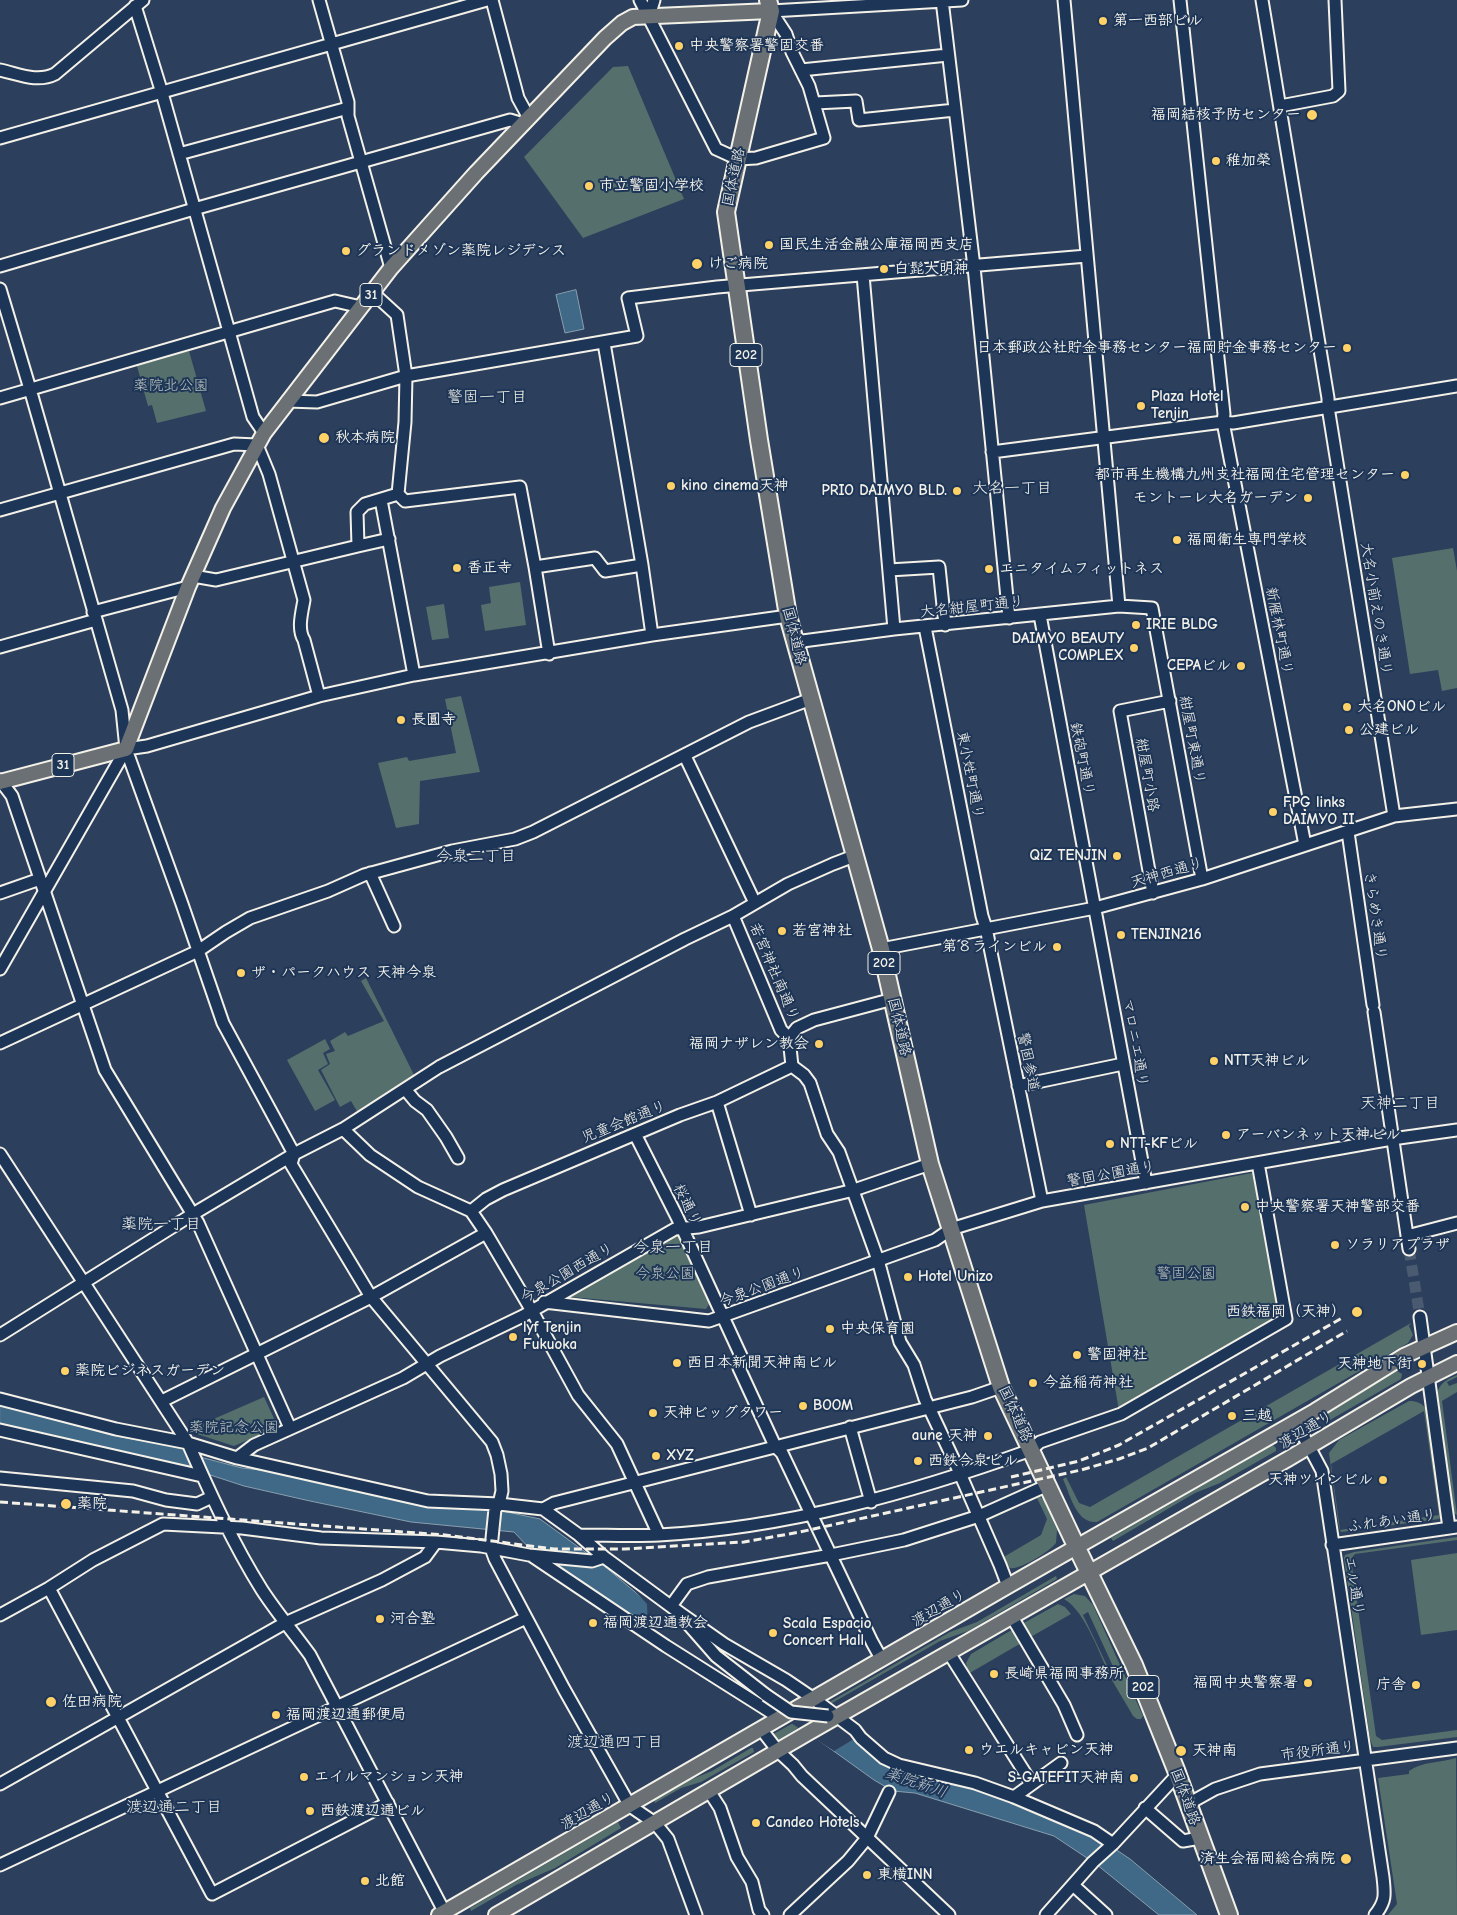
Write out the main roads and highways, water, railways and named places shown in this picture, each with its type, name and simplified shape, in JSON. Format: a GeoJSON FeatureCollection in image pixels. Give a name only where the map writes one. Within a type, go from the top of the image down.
{"type":"FeatureCollection","features":[{"type":"Feature","properties":{"kind":"highway","name":"国体道路"},"geometry":{"type":"LineString","coordinates":[[769,5],[726,212],[788,616],[881,949],[930,1164],[1001,1387],[1134,1665],[1178,1774],[1229,1915]]}},
{"type":"Feature","properties":{"kind":"main road","name":"31"},"geometry":{"type":"LineString","coordinates":[[1,781],[126,749],[191,581],[224,508],[260,439],[287,401],[391,268],[476,173],[605,38],[622,22],[633,17],[769,5]]}},
{"type":"Feature","properties":{"kind":"main road","name":"渡辺通り"},"geometry":{"type":"LineString","coordinates":[[443,1914],[1008,1586],[1296,1422],[1404,1356],[1457,1332]]}},
{"type":"Feature","properties":{"kind":"main road","name":"渡辺通り"},"geometry":{"type":"LineString","coordinates":[[496,1915],[516,1910],[655,1823],[833,1718],[1089,1574],[1428,1376],[1457,1363]]}},
{"type":"Feature","properties":{"kind":"water"},"geometry":{"type":"Polygon","coordinates":[[[576,290],[584,329],[565,333],[556,295],[576,290]]]}},
{"type":"Feature","properties":{"kind":"water","name":"薬院新川"},"geometry":{"type":"Polygon","coordinates":[[[0,1405],[115,1436],[183,1448],[204,1458],[242,1468],[269,1471],[423,1505],[502,1511],[540,1519],[603,1565],[641,1597],[857,1741],[941,1778],[1036,1809],[1103,1841],[1130,1859],[1197,1915],[1159,1915],[1096,1864],[1054,1836],[915,1793],[893,1791],[874,1780],[743,1686],[653,1630],[530,1549],[514,1532],[411,1522],[244,1486],[192,1469],[0,1425],[0,1405]]]}},
{"type":"Feature","properties":{"kind":"tunnel"},"geometry":{"type":"LineString","coordinates":[[1409,1249],[1420,1317]]}},
{"type":"Feature","properties":{"kind":"railway"},"geometry":{"type":"LineString","coordinates":[[1011,1477],[1079,1461],[1119,1445],[1342,1318]]}},
{"type":"Feature","properties":{"kind":"railway"},"geometry":{"type":"LineString","coordinates":[[0,1502],[445,1535],[554,1549],[624,1549],[744,1542],[800,1532],[1081,1470],[1119,1459],[1148,1448],[1347,1331]]}},
{"type":"Feature","properties":{"kind":"place","name":"第一西部ビル"},"geometry":{"type":"Point","coordinates":[1103,21]}},
{"type":"Feature","properties":{"kind":"place","name":"中央警察署警固交番"},"geometry":{"type":"Point","coordinates":[679,46]}},
{"type":"Feature","properties":{"kind":"place","name":"福岡結核予防センター"},"geometry":{"type":"Point","coordinates":[1312,115]}},
{"type":"Feature","properties":{"kind":"place","name":"稚加榮"},"geometry":{"type":"Point","coordinates":[1216,161]}},
{"type":"Feature","properties":{"kind":"place","name":"市立警固小学校"},"geometry":{"type":"Point","coordinates":[589,186]}},
{"type":"Feature","properties":{"kind":"place","name":"国民生活金融公庫福岡西支店"},"geometry":{"type":"Point","coordinates":[769,245]}},
{"type":"Feature","properties":{"kind":"place","name":"グランドメゾン薬院レジデンス"},"geometry":{"type":"Point","coordinates":[346,251]}},
{"type":"Feature","properties":{"kind":"place","name":"けご病院"},"geometry":{"type":"Point","coordinates":[697,264]}},
{"type":"Feature","properties":{"kind":"place","name":"白髭大明神"},"geometry":{"type":"Point","coordinates":[884,269]}},
{"type":"Feature","properties":{"kind":"place","name":"日本郵政公社貯金事務センター福岡貯金事務センター"},"geometry":{"type":"Point","coordinates":[1347,348]}},
{"type":"Feature","properties":{"kind":"place","name":"Plaza Hotel Tenjin"},"geometry":{"type":"Point","coordinates":[1141,406]}},
{"type":"Feature","properties":{"kind":"place","name":"秋本病院"},"geometry":{"type":"Point","coordinates":[324,438]}},
{"type":"Feature","properties":{"kind":"place","name":"都市再生機構九州支社福岡住宅管理センター"},"geometry":{"type":"Point","coordinates":[1405,475]}},
{"type":"Feature","properties":{"kind":"place","name":"kino cinema天神"},"geometry":{"type":"Point","coordinates":[671,486]}},
{"type":"Feature","properties":{"kind":"place","name":"PRIO DAIMYO BLD."},"geometry":{"type":"Point","coordinates":[957,491]}},
{"type":"Feature","properties":{"kind":"place","name":"モントーレ大名ガーデン"},"geometry":{"type":"Point","coordinates":[1308,498]}},
{"type":"Feature","properties":{"kind":"place","name":"福岡衛生専門学校"},"geometry":{"type":"Point","coordinates":[1177,540]}},
{"type":"Feature","properties":{"kind":"place","name":"香正寺"},"geometry":{"type":"Point","coordinates":[457,568]}},
{"type":"Feature","properties":{"kind":"place","name":"エニタイムフィットネス"},"geometry":{"type":"Point","coordinates":[989,569]}},
{"type":"Feature","properties":{"kind":"place","name":"IRIE BLDG"},"geometry":{"type":"Point","coordinates":[1136,625]}},
{"type":"Feature","properties":{"kind":"place","name":"DAIMYO BEAUTY COMPLEX"},"geometry":{"type":"Point","coordinates":[1134,648]}},
{"type":"Feature","properties":{"kind":"place","name":"CEPAビル"},"geometry":{"type":"Point","coordinates":[1241,666]}},
{"type":"Feature","properties":{"kind":"place","name":"大名ONOビル"},"geometry":{"type":"Point","coordinates":[1347,707]}},
{"type":"Feature","properties":{"kind":"place","name":"長圓寺"},"geometry":{"type":"Point","coordinates":[401,720]}},
{"type":"Feature","properties":{"kind":"place","name":"公建ビル"},"geometry":{"type":"Point","coordinates":[1349,730]}},
{"type":"Feature","properties":{"kind":"place","name":"FPG links DAIMYO II"},"geometry":{"type":"Point","coordinates":[1273,812]}},
{"type":"Feature","properties":{"kind":"place","name":"QiZ TENJIN"},"geometry":{"type":"Point","coordinates":[1117,856]}},
{"type":"Feature","properties":{"kind":"place","name":"若宮神社"},"geometry":{"type":"Point","coordinates":[782,931]}},
{"type":"Feature","properties":{"kind":"place","name":"TENJIN216"},"geometry":{"type":"Point","coordinates":[1121,935]}},
{"type":"Feature","properties":{"kind":"place","name":"第８ラインビル"},"geometry":{"type":"Point","coordinates":[1057,947]}},
{"type":"Feature","properties":{"kind":"place","name":"ザ・パークハウス 天神今泉"},"geometry":{"type":"Point","coordinates":[241,973]}},
{"type":"Feature","properties":{"kind":"place","name":"福岡ナザレン教会"},"geometry":{"type":"Point","coordinates":[819,1044]}},
{"type":"Feature","properties":{"kind":"place","name":"NTT天神ビル"},"geometry":{"type":"Point","coordinates":[1214,1061]}},
{"type":"Feature","properties":{"kind":"place","name":"アーバンネット天神ビル"},"geometry":{"type":"Point","coordinates":[1226,1135]}},
{"type":"Feature","properties":{"kind":"place","name":"NTT-KFビル"},"geometry":{"type":"Point","coordinates":[1110,1144]}},
{"type":"Feature","properties":{"kind":"place","name":"中央警察署天神警部交番"},"geometry":{"type":"Point","coordinates":[1245,1207]}},
{"type":"Feature","properties":{"kind":"place","name":"ソラリアプラザ"},"geometry":{"type":"Point","coordinates":[1335,1245]}},
{"type":"Feature","properties":{"kind":"place","name":"Hotel Unizo"},"geometry":{"type":"Point","coordinates":[908,1277]}},
{"type":"Feature","properties":{"kind":"place","name":"西鉄福岡（天神）"},"geometry":{"type":"Point","coordinates":[1357,1312]}},
{"type":"Feature","properties":{"kind":"place","name":"中央保育園"},"geometry":{"type":"Point","coordinates":[830,1329]}},
{"type":"Feature","properties":{"kind":"place","name":"lyf Tenjin Fukuoka"},"geometry":{"type":"Point","coordinates":[513,1337]}},
{"type":"Feature","properties":{"kind":"place","name":"警固神社"},"geometry":{"type":"Point","coordinates":[1077,1355]}},
{"type":"Feature","properties":{"kind":"place","name":"西日本新聞天神南ビル"},"geometry":{"type":"Point","coordinates":[677,1363]}},
{"type":"Feature","properties":{"kind":"place","name":"天神地下街"},"geometry":{"type":"Point","coordinates":[1422,1364]}},
{"type":"Feature","properties":{"kind":"place","name":"薬院ビジネスガーデン"},"geometry":{"type":"Point","coordinates":[65,1371]}},
{"type":"Feature","properties":{"kind":"place","name":"今益稲荷神社"},"geometry":{"type":"Point","coordinates":[1033,1383]}},
{"type":"Feature","properties":{"kind":"place","name":"BOOM"},"geometry":{"type":"Point","coordinates":[803,1406]}},
{"type":"Feature","properties":{"kind":"place","name":"天神ビッグタワー"},"geometry":{"type":"Point","coordinates":[653,1413]}},
{"type":"Feature","properties":{"kind":"place","name":"三越"},"geometry":{"type":"Point","coordinates":[1232,1416]}},
{"type":"Feature","properties":{"kind":"place","name":"aune 天神"},"geometry":{"type":"Point","coordinates":[988,1436]}},
{"type":"Feature","properties":{"kind":"place","name":"XYZ"},"geometry":{"type":"Point","coordinates":[656,1456]}},
{"type":"Feature","properties":{"kind":"place","name":"西鉄今泉ビル"},"geometry":{"type":"Point","coordinates":[918,1461]}},
{"type":"Feature","properties":{"kind":"place","name":"天神ツインビル"},"geometry":{"type":"Point","coordinates":[1383,1480]}},
{"type":"Feature","properties":{"kind":"place","name":"薬院"},"geometry":{"type":"Point","coordinates":[66,1504]}},
{"type":"Feature","properties":{"kind":"place","name":"河合塾"},"geometry":{"type":"Point","coordinates":[380,1619]}},
{"type":"Feature","properties":{"kind":"place","name":"福岡渡辺通教会"},"geometry":{"type":"Point","coordinates":[593,1623]}},
{"type":"Feature","properties":{"kind":"place","name":"Scala Espacio Concert Hall"},"geometry":{"type":"Point","coordinates":[773,1633]}},
{"type":"Feature","properties":{"kind":"place","name":"長崎県福岡事務所"},"geometry":{"type":"Point","coordinates":[994,1674]}},
{"type":"Feature","properties":{"kind":"place","name":"福岡中央警察署"},"geometry":{"type":"Point","coordinates":[1308,1683]}},
{"type":"Feature","properties":{"kind":"place","name":"庁舎"},"geometry":{"type":"Point","coordinates":[1416,1685]}},
{"type":"Feature","properties":{"kind":"place","name":"佐田病院"},"geometry":{"type":"Point","coordinates":[51,1702]}},
{"type":"Feature","properties":{"kind":"place","name":"福岡渡辺通郵便局"},"geometry":{"type":"Point","coordinates":[276,1715]}},
{"type":"Feature","properties":{"kind":"place","name":"ウエルキャビン天神"},"geometry":{"type":"Point","coordinates":[969,1750]}},
{"type":"Feature","properties":{"kind":"place","name":"天神南"},"geometry":{"type":"Point","coordinates":[1181,1751]}},
{"type":"Feature","properties":{"kind":"place","name":"エイルマンション天神"},"geometry":{"type":"Point","coordinates":[304,1777]}},
{"type":"Feature","properties":{"kind":"place","name":"S-GATEFIT天神南"},"geometry":{"type":"Point","coordinates":[1134,1778]}},
{"type":"Feature","properties":{"kind":"place","name":"西鉄渡辺通ビル"},"geometry":{"type":"Point","coordinates":[310,1811]}},
{"type":"Feature","properties":{"kind":"place","name":"Candeo Hotels"},"geometry":{"type":"Point","coordinates":[756,1823]}},
{"type":"Feature","properties":{"kind":"place","name":"済生会福岡総合病院"},"geometry":{"type":"Point","coordinates":[1346,1859]}},
{"type":"Feature","properties":{"kind":"place","name":"東横INN"},"geometry":{"type":"Point","coordinates":[867,1875]}},
{"type":"Feature","properties":{"kind":"place","name":"北館"},"geometry":{"type":"Point","coordinates":[365,1881]}},
{"type":"Feature","properties":{"kind":"district","name":"警固一丁目"},"geometry":{"type":"Point","coordinates":[487,397]}},
{"type":"Feature","properties":{"kind":"district","name":"大名一丁目"},"geometry":{"type":"Point","coordinates":[1012,488]}},
{"type":"Feature","properties":{"kind":"district","name":"今泉二丁目"},"geometry":{"type":"Point","coordinates":[476,856]}},
{"type":"Feature","properties":{"kind":"district","name":"天神二丁目"},"geometry":{"type":"Point","coordinates":[1400,1103]}},
{"type":"Feature","properties":{"kind":"district","name":"薬院一丁目"},"geometry":{"type":"Point","coordinates":[161,1224]}},
{"type":"Feature","properties":{"kind":"district","name":"今泉一丁目"},"geometry":{"type":"Point","coordinates":[673,1247]}},
{"type":"Feature","properties":{"kind":"district","name":"渡辺通四丁目"},"geometry":{"type":"Point","coordinates":[615,1742]}},
{"type":"Feature","properties":{"kind":"district","name":"渡辺通二丁目"},"geometry":{"type":"Point","coordinates":[174,1807]}},
{"type":"Feature","properties":{"kind":"park label","name":"薬院北公園"},"geometry":{"type":"Point","coordinates":[171,386]}},
{"type":"Feature","properties":{"kind":"park label","name":"今泉公園"},"geometry":{"type":"Point","coordinates":[665,1274]}},
{"type":"Feature","properties":{"kind":"park label","name":"警固公園"},"geometry":{"type":"Point","coordinates":[1186,1274]}},
{"type":"Feature","properties":{"kind":"park label","name":"薬院記念公園"},"geometry":{"type":"Point","coordinates":[234,1428]}}]}
